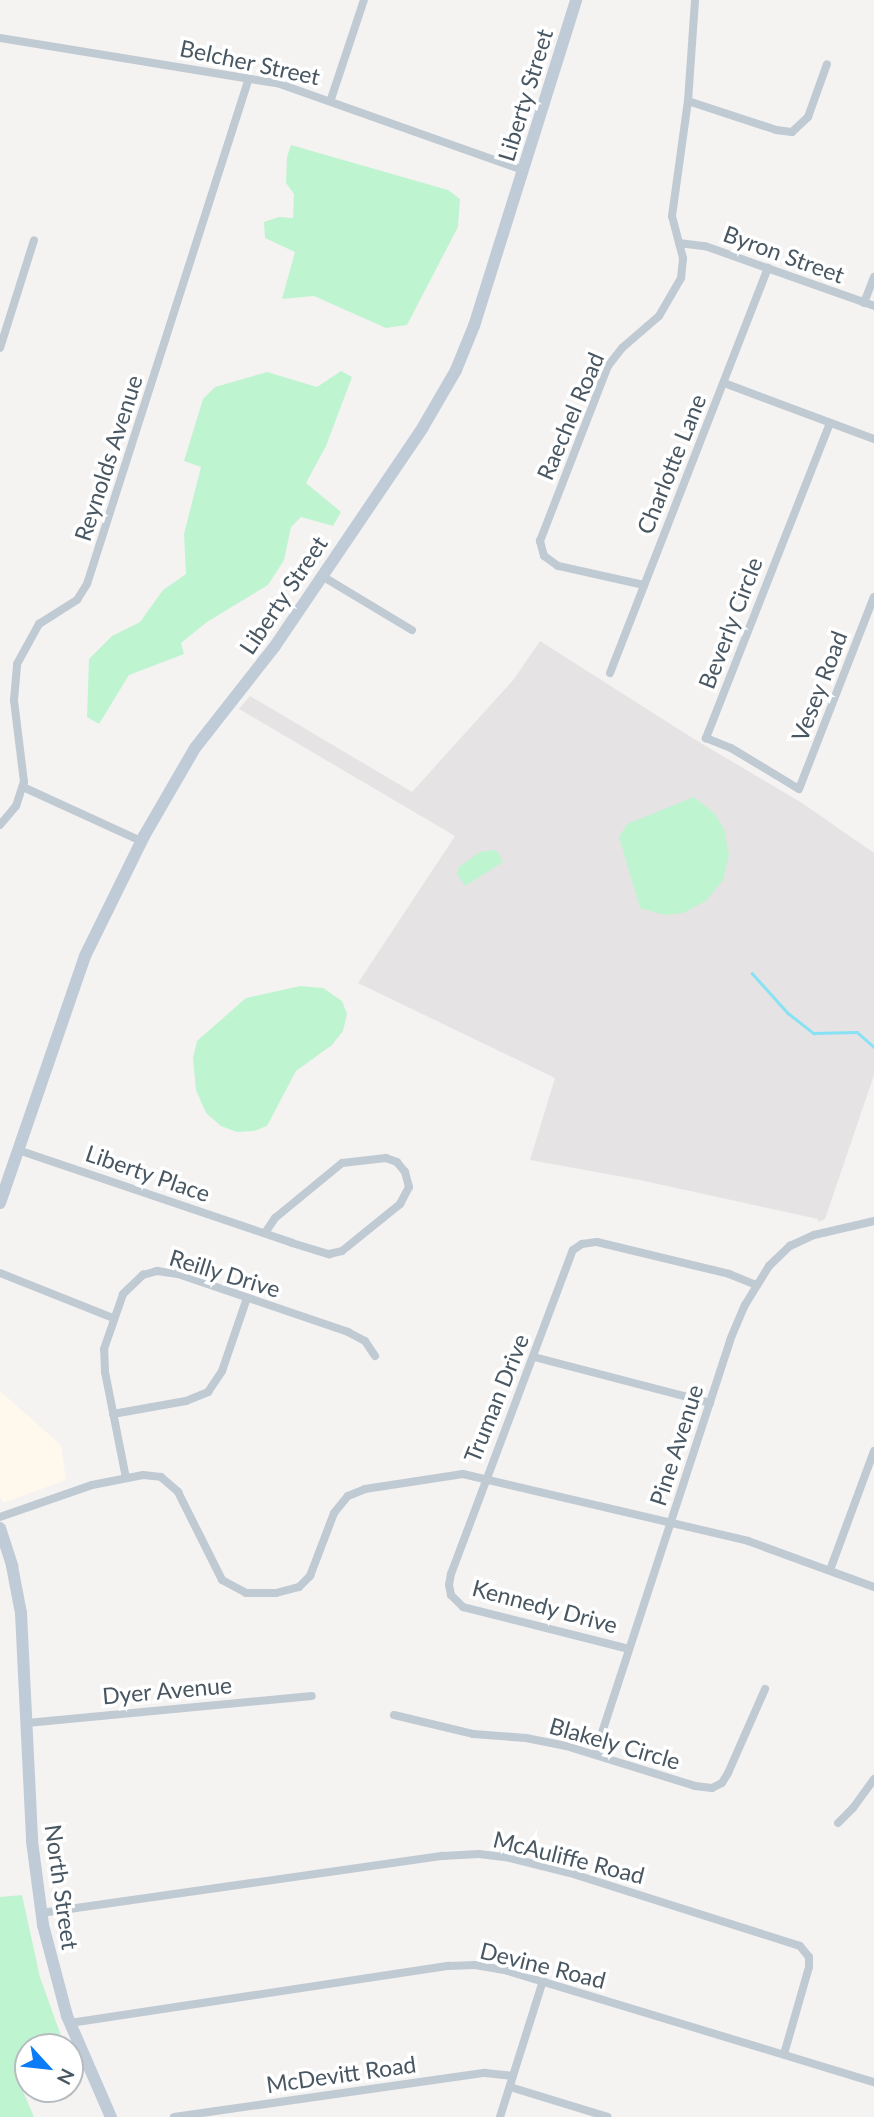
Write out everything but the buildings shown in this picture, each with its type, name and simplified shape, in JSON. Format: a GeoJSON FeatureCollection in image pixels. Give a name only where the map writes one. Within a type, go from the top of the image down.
{"type":"FeatureCollection","features":[{"type":"Feature","properties":{"kind":"main road","name":"Liberty Street"},"geometry":{"type":"LineString","coordinates":[[0,1203],[85,956],[141,841],[195,748],[258,668],[322,576],[453,376],[474,326],[576,0]]}},
{"type":"Feature","properties":{"kind":"main road","name":"North Street"},"geometry":{"type":"LineString","coordinates":[[0,1528],[19,1601],[32,1841],[41,1913],[70,2023],[111,2117]]}},
{"type":"Feature","properties":{"kind":"street"},"geometry":{"type":"LineString","coordinates":[[331,99],[364,0]]}},
{"type":"Feature","properties":{"kind":"street","name":"Raechel Road"},"geometry":{"type":"LineString","coordinates":[[644,585],[558,566],[544,556],[540,541],[604,374],[617,353],[659,316],[678,284],[683,264],[672,215],[688,101],[695,0]]}},
{"type":"Feature","properties":{"kind":"street","name":"Belcher Street"},"geometry":{"type":"LineString","coordinates":[[0,38],[249,78],[331,99],[523,170]]}},
{"type":"Feature","properties":{"kind":"street"},"geometry":{"type":"LineString","coordinates":[[688,101],[776,130],[792,132],[808,117],[827,64]]}},
{"type":"Feature","properties":{"kind":"street","name":"Reynolds Avenue"},"geometry":{"type":"LineString","coordinates":[[23,787],[24,768],[14,693],[18,664],[39,624],[76,600],[87,584],[249,78]]}},
{"type":"Feature","properties":{"kind":"street"},"geometry":{"type":"LineString","coordinates":[[0,348],[34,240]]}},
{"type":"Feature","properties":{"kind":"street","name":"Byron Street"},"geometry":{"type":"LineString","coordinates":[[679,243],[705,246],[874,306]]}},
{"type":"Feature","properties":{"kind":"street","name":"Charlotte Lane"},"geometry":{"type":"LineString","coordinates":[[610,673],[768,268]]}},
{"type":"Feature","properties":{"kind":"street"},"geometry":{"type":"LineString","coordinates":[[864,303],[874,277]]}},
{"type":"Feature","properties":{"kind":"street"},"geometry":{"type":"LineString","coordinates":[[724,383],[874,439]]}},
{"type":"Feature","properties":{"kind":"street","name":"Beverly Circle"},"geometry":{"type":"LineString","coordinates":[[799,789],[731,748],[706,738],[830,423]]}},
{"type":"Feature","properties":{"kind":"street"},"geometry":{"type":"LineString","coordinates":[[322,576],[412,630]]}},
{"type":"Feature","properties":{"kind":"street","name":"Vesey Road"},"geometry":{"type":"LineString","coordinates":[[799,789],[874,597]]}},
{"type":"Feature","properties":{"kind":"street"},"geometry":{"type":"LineString","coordinates":[[0,825],[16,806],[23,787],[141,841]]}},
{"type":"Feature","properties":{"kind":"street","name":"Liberty Place"},"geometry":{"type":"LineString","coordinates":[[18,1150],[324,1253],[338,1253],[403,1200],[409,1186],[405,1172],[397,1162],[386,1158],[342,1163],[275,1218],[265,1233]]}},
{"type":"Feature","properties":{"kind":"street","name":"Pine Avenue"},"geometry":{"type":"LineString","coordinates":[[595,1754],[733,1332],[756,1285],[773,1261],[798,1241],[825,1231],[874,1221]]}},
{"type":"Feature","properties":{"kind":"street","name":"Truman Drive"},"geometry":{"type":"LineString","coordinates":[[0,1517],[67,1491],[150,1475],[171,1483],[218,1576],[235,1590],[257,1594],[288,1591],[307,1580],[315,1566],[336,1508],[353,1493],[450,1474],[487,1479],[568,1259],[577,1247],[587,1242],[602,1243],[729,1273],[756,1285]]}},
{"type":"Feature","properties":{"kind":"street","name":"Reilly Drive"},"geometry":{"type":"LineString","coordinates":[[126,1478],[103,1357],[113,1318],[123,1294],[132,1283],[157,1271],[178,1274],[354,1335],[365,1341],[375,1356]]}},
{"type":"Feature","properties":{"kind":"street"},"geometry":{"type":"LineString","coordinates":[[0,1273],[113,1318]]}},
{"type":"Feature","properties":{"kind":"street"},"geometry":{"type":"LineString","coordinates":[[113,1414],[186,1401],[208,1392],[222,1371],[247,1298]]}},
{"type":"Feature","properties":{"kind":"street"},"geometry":{"type":"LineString","coordinates":[[534,1357],[710,1403]]}},
{"type":"Feature","properties":{"kind":"street"},"geometry":{"type":"LineString","coordinates":[[830,1570],[874,1451]]}},
{"type":"Feature","properties":{"kind":"street"},"geometry":{"type":"LineString","coordinates":[[487,1479],[670,1525],[748,1541],[874,1587]]}},
{"type":"Feature","properties":{"kind":"street","name":"Kennedy Drive"},"geometry":{"type":"LineString","coordinates":[[487,1479],[449,1580],[449,1590],[454,1600],[469,1609],[629,1649]]}},
{"type":"Feature","properties":{"kind":"street","name":"Blakely Circle"},"geometry":{"type":"LineString","coordinates":[[394,1715],[473,1734],[533,1739],[595,1754],[695,1786],[717,1786],[728,1773],[765,1689]]}},
{"type":"Feature","properties":{"kind":"street","name":"Dyer Avenue"},"geometry":{"type":"LineString","coordinates":[[27,1723],[312,1696]]}},
{"type":"Feature","properties":{"kind":"street"},"geometry":{"type":"LineString","coordinates":[[838,1823],[853,1808],[874,1779]]}},
{"type":"Feature","properties":{"kind":"street","name":"McAuliffe Road"},"geometry":{"type":"LineString","coordinates":[[41,1913],[443,1856],[479,1854],[510,1858],[570,1873],[800,1946],[809,1957],[809,1967],[784,2054]]}},
{"type":"Feature","properties":{"kind":"street","name":"Devine Road"},"geometry":{"type":"LineString","coordinates":[[70,2023],[458,1965],[501,1969],[874,2082]]}},
{"type":"Feature","properties":{"kind":"street"},"geometry":{"type":"LineString","coordinates":[[500,2117],[543,1981]]}},
{"type":"Feature","properties":{"kind":"street","name":"McDevitt Road"},"geometry":{"type":"LineString","coordinates":[[174,2117],[485,2073],[513,2076]]}},
{"type":"Feature","properties":{"kind":"street"},"geometry":{"type":"LineString","coordinates":[[510,2087],[608,2117]]}},
{"type":"Feature","properties":{"kind":"shaded area"},"geometry":{"type":"Polygon","coordinates":[[[540,641],[694,739],[802,803],[874,853],[874,1075],[825,1219],[818,1222],[818,1219],[640,1180],[530,1160],[555,1078],[358,983],[455,836],[239,709],[250,696],[412,792],[514,679],[540,641]]]}},
{"type":"Feature","properties":{"kind":"shaded area"},"geometry":{"type":"Polygon","coordinates":[[[0,1391],[61,1445],[66,1480],[3,1503],[0,1497],[0,1391]]]}},
{"type":"Feature","properties":{"kind":"green space"},"geometry":{"type":"Polygon","coordinates":[[[291,145],[448,190],[460,199],[458,227],[407,325],[386,328],[314,296],[282,299],[295,252],[265,238],[264,222],[279,217],[293,218],[294,194],[286,183],[287,157],[291,145]]]}},
{"type":"Feature","properties":{"kind":"green space"},"geometry":{"type":"Polygon","coordinates":[[[341,371],[352,377],[326,446],[306,483],[341,512],[333,526],[301,517],[291,527],[284,560],[268,585],[207,622],[181,643],[184,654],[129,675],[99,724],[87,717],[89,659],[112,636],[140,622],[163,590],[186,574],[184,534],[201,467],[184,461],[203,399],[215,387],[267,372],[317,387],[341,371]]]}},
{"type":"Feature","properties":{"kind":"green space"},"geometry":{"type":"Polygon","coordinates":[[[694,797],[715,814],[724,829],[729,855],[723,880],[706,901],[683,913],[665,915],[640,908],[619,837],[627,824],[694,797]]]}},
{"type":"Feature","properties":{"kind":"green space"},"geometry":{"type":"Polygon","coordinates":[[[480,852],[498,852],[503,862],[465,886],[457,874],[459,867],[480,852]]]}},
{"type":"Feature","properties":{"kind":"green space"},"geometry":{"type":"Polygon","coordinates":[[[300,986],[323,988],[342,1001],[347,1014],[343,1031],[332,1045],[296,1071],[267,1126],[254,1131],[237,1132],[221,1126],[206,1113],[196,1090],[193,1058],[197,1041],[246,998],[300,986]]]}},
{"type":"Feature","properties":{"kind":"green space"},"geometry":{"type":"Polygon","coordinates":[[[22,1895],[40,1977],[60,2033],[14,2033],[14,2103],[28,2103],[34,2117],[0,2117],[0,1897],[22,1895]]]}},
{"type":"Feature","properties":{"kind":"waterway"},"geometry":{"type":"LineString","coordinates":[[752,973],[788,1013],[814,1033],[857,1032],[874,1047]]}}]}
